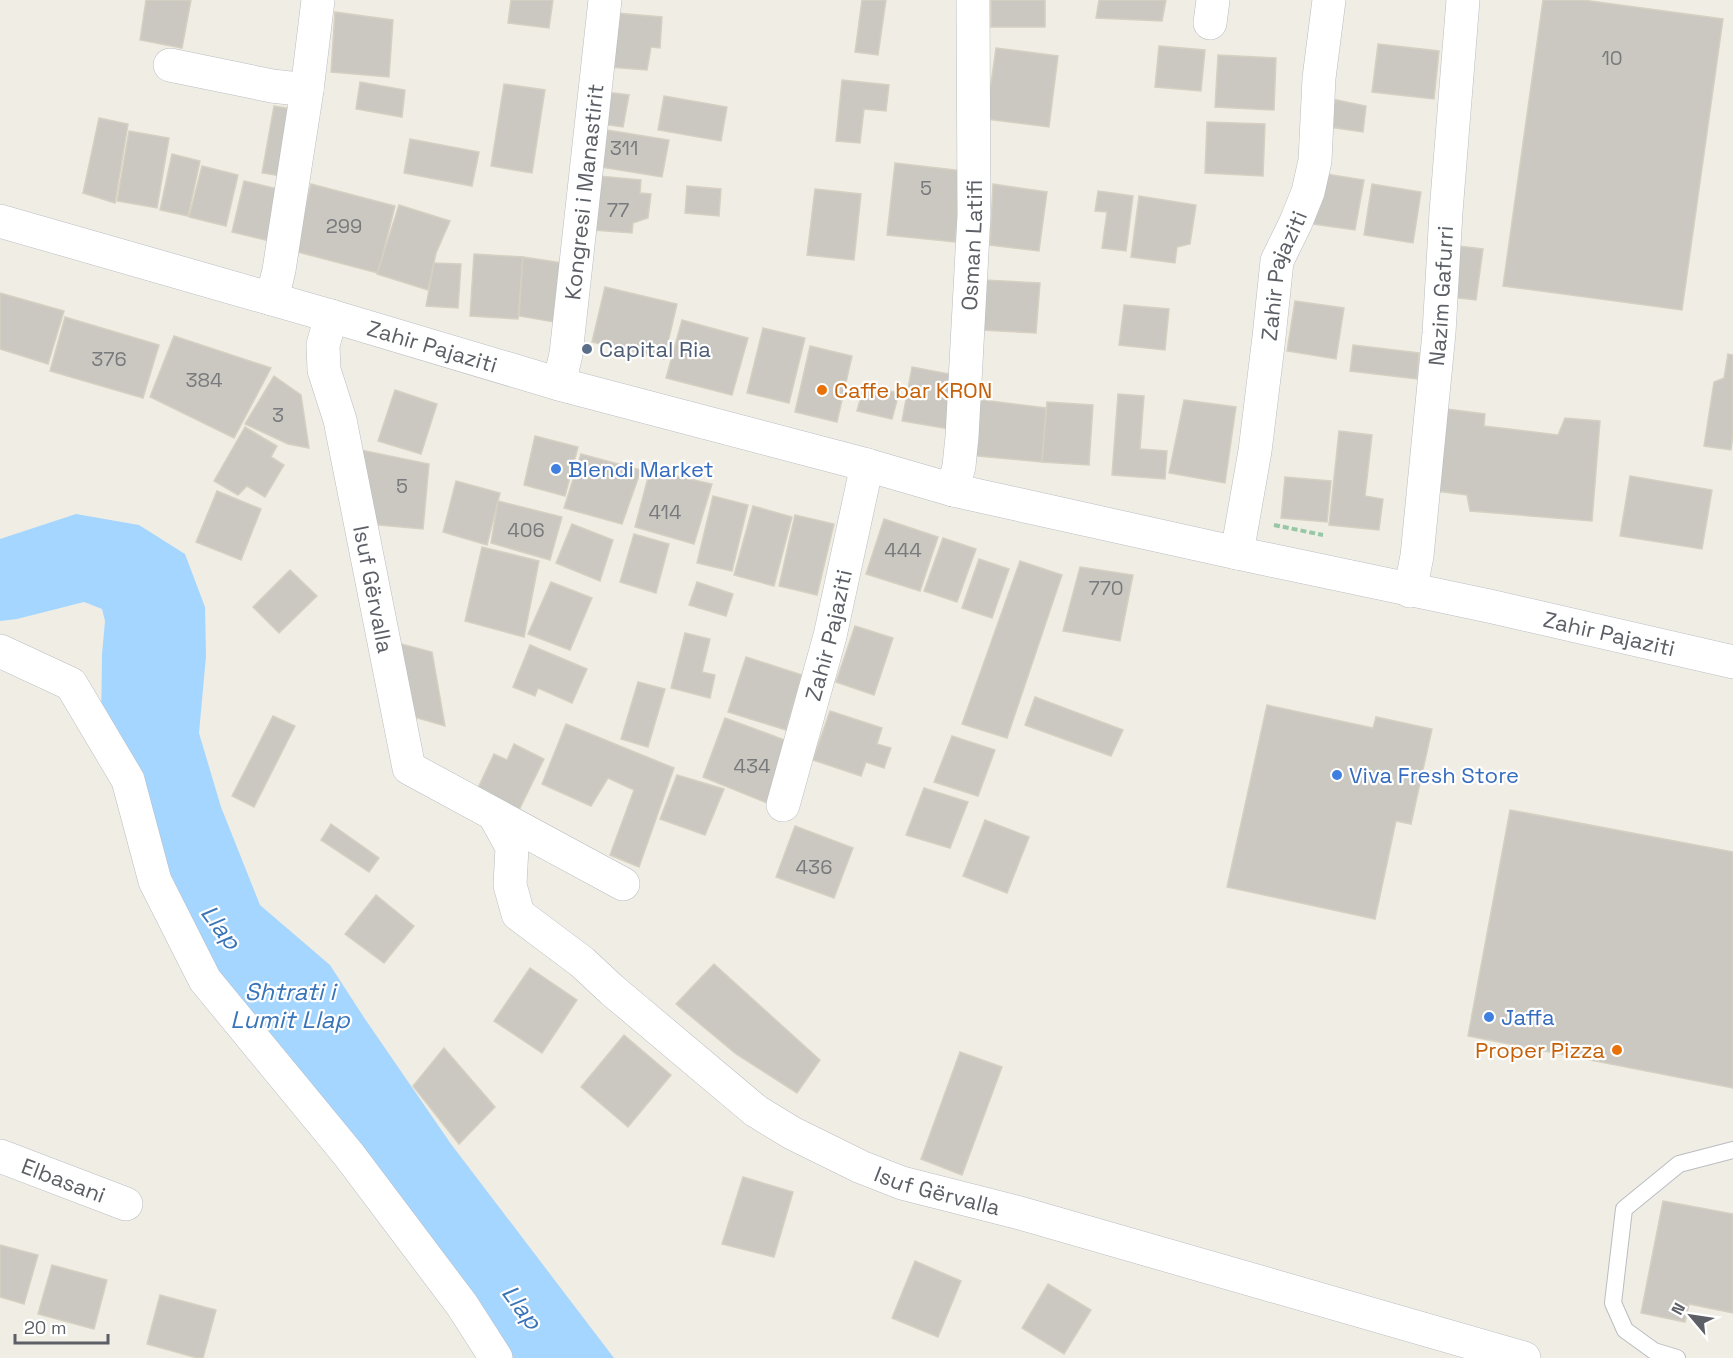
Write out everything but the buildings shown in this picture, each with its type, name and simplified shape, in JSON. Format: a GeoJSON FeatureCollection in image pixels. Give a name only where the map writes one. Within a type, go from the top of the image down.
{"type":"FeatureCollection","features":[{"type":"Feature","properties":{"kind":"street"},"geometry":{"type":"LineString","coordinates":[[272,299],[279,270],[307,90],[318,0]]}},
{"type":"Feature","properties":{"kind":"street","name":"Kongresi i Manastirit"},"geometry":{"type":"LineString","coordinates":[[559,384],[566,354],[605,0]]}},
{"type":"Feature","properties":{"kind":"street","name":"Osman Latifi"},"geometry":{"type":"LineString","coordinates":[[953,490],[959,466],[962,437],[974,215],[973,0]]}},
{"type":"Feature","properties":{"kind":"street","name":"Zahir Pajaziti"},"geometry":{"type":"LineString","coordinates":[[1242,532],[1268,348],[1277,261],[1308,192],[1315,161],[1319,78],[1329,0]]}},
{"type":"Feature","properties":{"kind":"street","name":"Nazim Gafurri"},"geometry":{"type":"LineString","coordinates":[[1410,591],[1417,556],[1439,333],[1463,0]]}},
{"type":"Feature","properties":{"kind":"street"},"geometry":{"type":"LineString","coordinates":[[170,65],[272,86],[307,90]]}},
{"type":"Feature","properties":{"kind":"street","name":"Zahir Pajaziti"},"geometry":{"type":"LineString","coordinates":[[0,221],[559,384],[953,490],[1242,532],[1410,591],[1489,606],[1733,662]]}},
{"type":"Feature","properties":{"kind":"street","name":"Isuf Gërvalla"},"geometry":{"type":"LineString","coordinates":[[331,316],[322,345],[324,370],[340,420],[409,768],[623,884]]}},
{"type":"Feature","properties":{"kind":"street","name":"Zahir Pajaziti"},"geometry":{"type":"LineString","coordinates":[[783,805],[830,636],[867,465]]}},
{"type":"Feature","properties":{"kind":"street"},"geometry":{"type":"LineString","coordinates":[[0,651],[71,684],[128,780],[155,881],[205,980],[349,1155],[462,1305],[496,1358]]}},
{"type":"Feature","properties":{"kind":"street","name":"Isuf Gërvalla"},"geometry":{"type":"LineString","coordinates":[[495,816],[512,847],[510,885],[518,914],[582,962],[756,1112],[792,1132],[861,1167],[903,1183],[1020,1213],[1524,1358]]}},
{"type":"Feature","properties":{"kind":"street","name":"Elbasani"},"geometry":{"type":"LineString","coordinates":[[0,1156],[126,1204]]}},
{"type":"Feature","properties":{"kind":"lane"},"geometry":{"type":"LineString","coordinates":[[1677,1358],[1654,1351],[1625,1330],[1613,1303],[1624,1209],[1679,1164],[1733,1150]]}},
{"type":"Feature","properties":{"kind":"path"},"geometry":{"type":"LineString","coordinates":[[1242,532],[1333,537]]}},
{"type":"Feature","properties":{"kind":"path"},"geometry":{"type":"LineString","coordinates":[[1242,532],[1325,541]]}},
{"type":"Feature","properties":{"kind":"water","name":"Shtrati i Lumit Llap"},"geometry":{"type":"Polygon","coordinates":[[[76,514],[139,525],[185,554],[205,607],[206,656],[199,733],[221,807],[260,905],[330,965],[451,1144],[614,1358],[494,1358],[173,950],[101,730],[105,621],[102,609],[84,602],[0,621],[0,539],[76,514]]]}},
{"type":"Feature","properties":{"kind":"place","name":"Capital Ria"},"geometry":{"type":"Point","coordinates":[587,349]}},
{"type":"Feature","properties":{"kind":"place","name":"Caffe bar KRON"},"geometry":{"type":"Point","coordinates":[822,390]}},
{"type":"Feature","properties":{"kind":"place","name":"Blendi Market"},"geometry":{"type":"Point","coordinates":[556,469]}},
{"type":"Feature","properties":{"kind":"place","name":"Viva Fresh Store"},"geometry":{"type":"Point","coordinates":[1337,775]}},
{"type":"Feature","properties":{"kind":"place","name":"Jaffa"},"geometry":{"type":"Point","coordinates":[1489,1017]}},
{"type":"Feature","properties":{"kind":"place","name":"Proper Pizza"},"geometry":{"type":"Point","coordinates":[1617,1050]}},
{"type":"Feature","properties":{"kind":"water label","name":"Llap"},"geometry":{"type":"Point","coordinates":[221,927]}},
{"type":"Feature","properties":{"kind":"water label","name":"Llap"},"geometry":{"type":"Point","coordinates":[522,1307]}}]}
